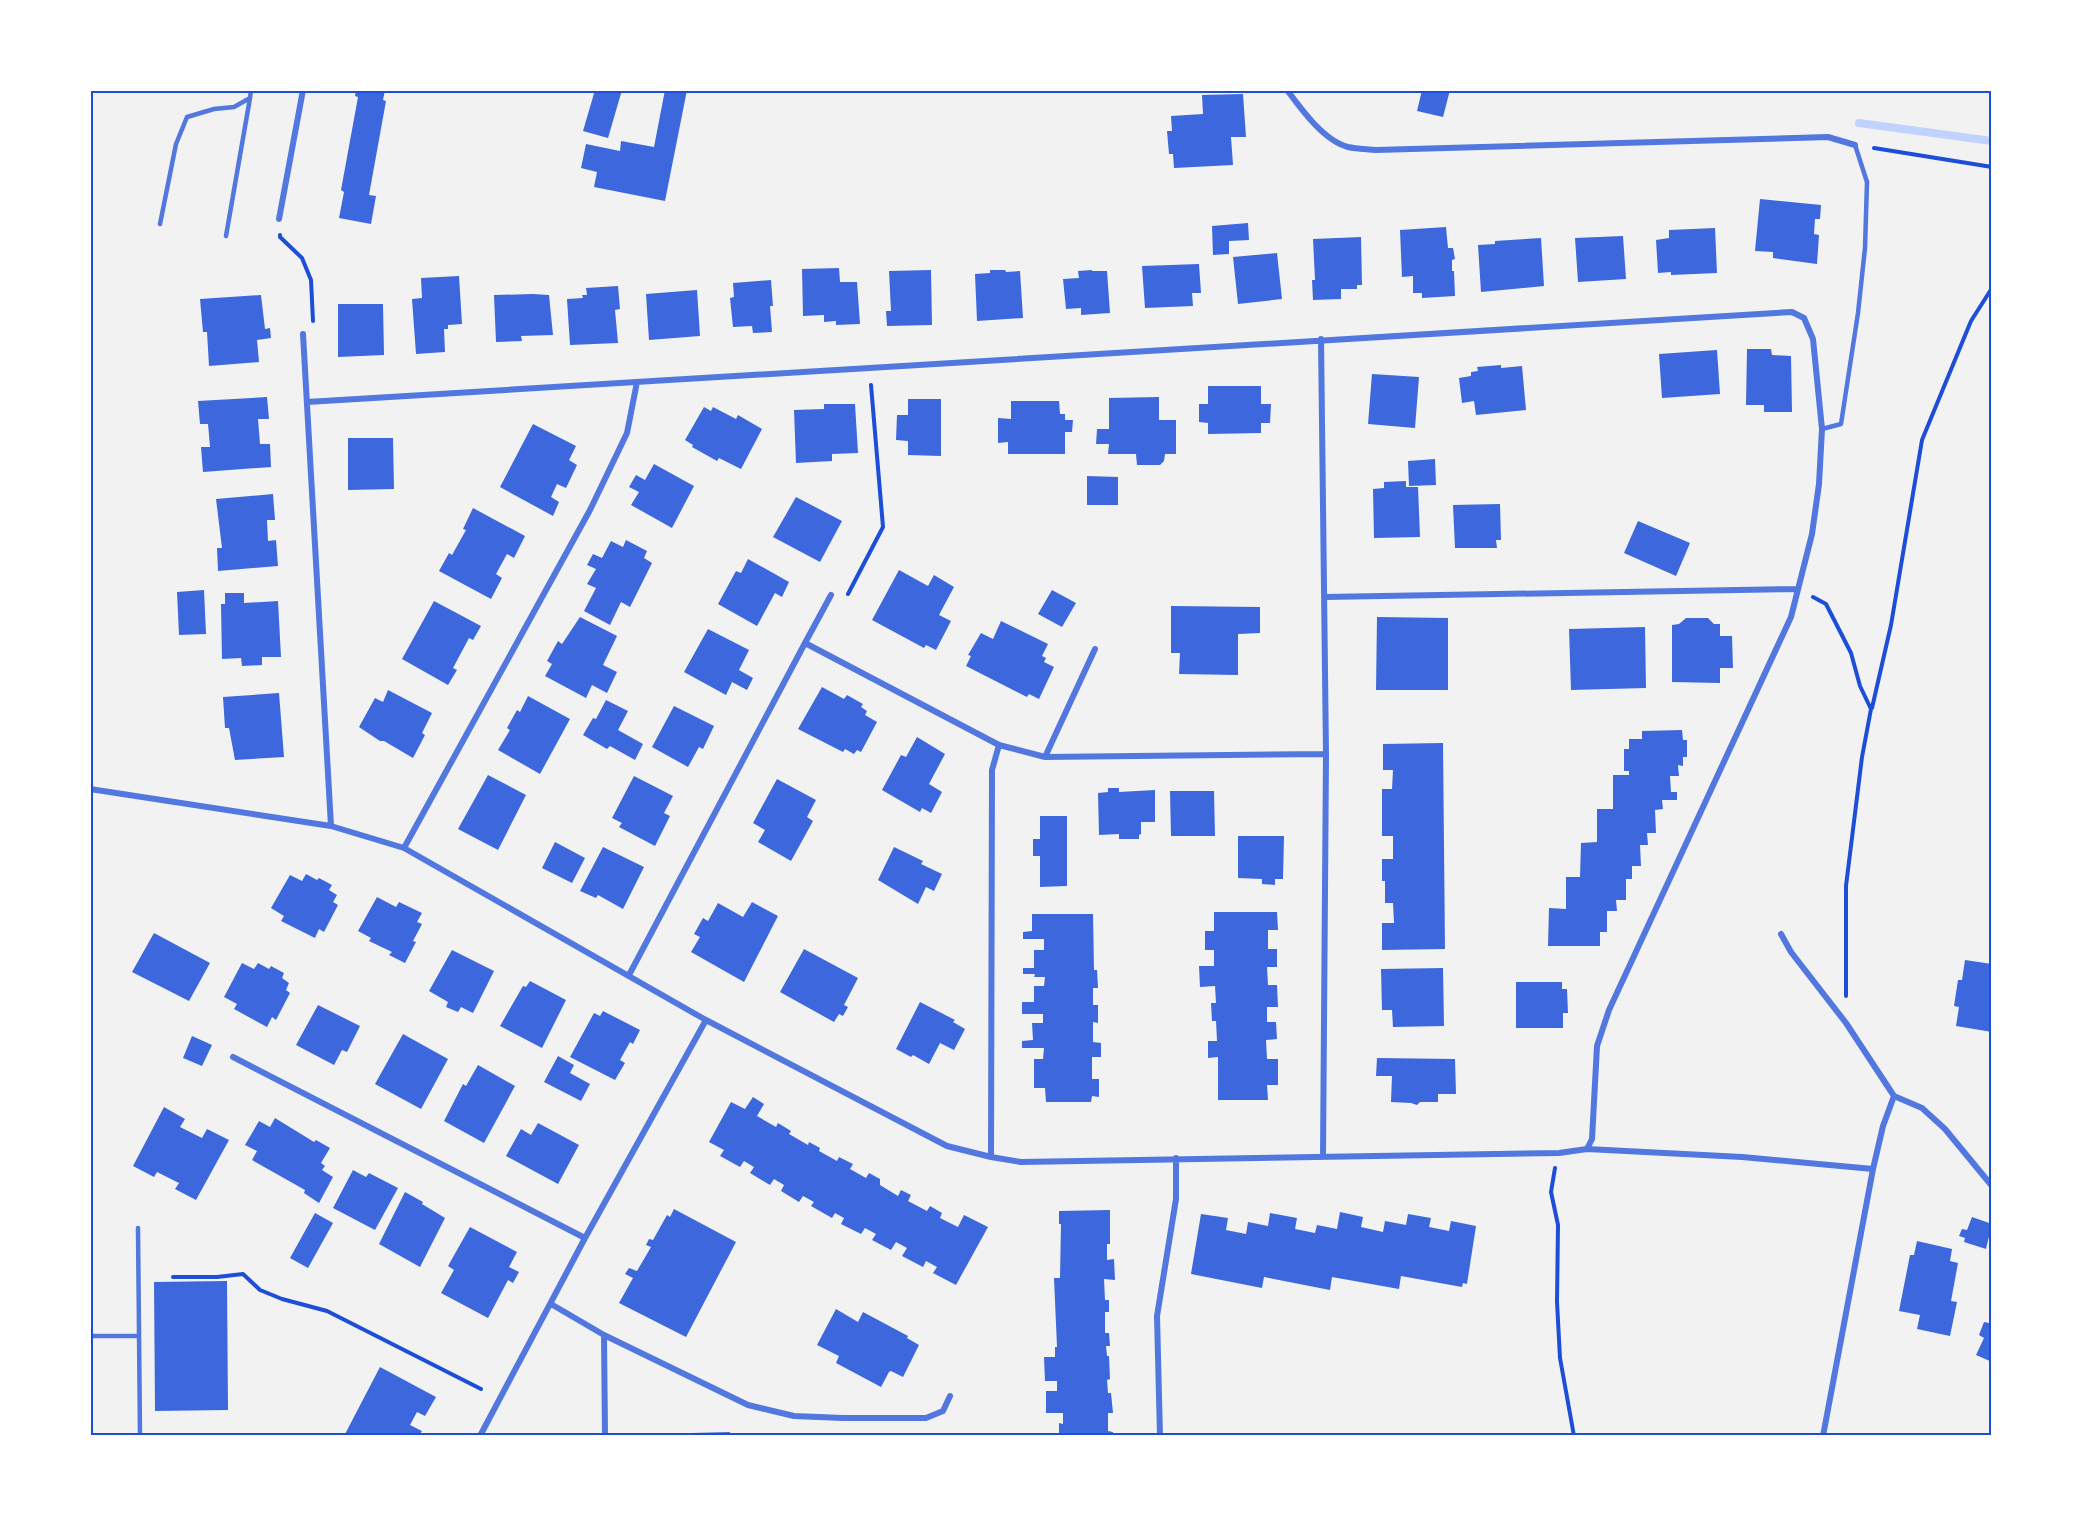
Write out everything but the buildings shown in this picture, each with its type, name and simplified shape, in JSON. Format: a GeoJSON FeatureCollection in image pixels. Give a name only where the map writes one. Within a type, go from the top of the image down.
{"type":"FeatureCollection","features":[{"type":"Feature","properties":{"kind":"street"},"geometry":{"type":"LineString","coordinates":[[279,219],[303,90]]}},
{"type":"Feature","properties":{"kind":"street"},"geometry":{"type":"LineString","coordinates":[[1287,90],[1302,112],[1330,138],[1347,147],[1376,150],[1828,137],[1855,145]]}},
{"type":"Feature","properties":{"kind":"street"},"geometry":{"type":"LineString","coordinates":[[307,402],[1792,312],[1804,318],[1813,339],[1822,429],[1819,484],[1813,524],[1791,617],[1610,1010],[1597,1046],[1592,1139],[1587,1149]]}},
{"type":"Feature","properties":{"kind":"street"},"geometry":{"type":"LineString","coordinates":[[303,334],[331,826]]}},
{"type":"Feature","properties":{"kind":"street"},"geometry":{"type":"LineString","coordinates":[[1322,339],[1326,754],[1323,1156]]}},
{"type":"Feature","properties":{"kind":"street"},"geometry":{"type":"LineString","coordinates":[[404,848],[590,510],[627,433],[637,382]]}},
{"type":"Feature","properties":{"kind":"street"},"geometry":{"type":"LineString","coordinates":[[1325,597],[1798,589]]}},
{"type":"Feature","properties":{"kind":"street"},"geometry":{"type":"LineString","coordinates":[[628,975],[831,595]]}},
{"type":"Feature","properties":{"kind":"street"},"geometry":{"type":"LineString","coordinates":[[805,643],[999,745],[1045,757],[1326,754]]}},
{"type":"Feature","properties":{"kind":"street"},"geometry":{"type":"LineString","coordinates":[[1045,757],[1095,649]]}},
{"type":"Feature","properties":{"kind":"street"},"geometry":{"type":"LineString","coordinates":[[991,1157],[992,770],[999,745]]}},
{"type":"Feature","properties":{"kind":"street"},"geometry":{"type":"LineString","coordinates":[[90,789],[331,826],[404,848],[706,1020],[947,1146],[991,1157],[1021,1162],[1559,1153],[1587,1149],[1742,1157],[1873,1169]]}},
{"type":"Feature","properties":{"kind":"street"},"geometry":{"type":"LineString","coordinates":[[1781,934],[1791,952],[1846,1023],[1894,1096],[1922,1108],[1945,1129],[1992,1186]]}},
{"type":"Feature","properties":{"kind":"street"},"geometry":{"type":"LineString","coordinates":[[480,1436],[585,1238],[706,1020]]}},
{"type":"Feature","properties":{"kind":"street"},"geometry":{"type":"LineString","coordinates":[[233,1057],[585,1238]]}},
{"type":"Feature","properties":{"kind":"street"},"geometry":{"type":"LineString","coordinates":[[1822,1436],[1873,1169],[1883,1126],[1894,1096]]}},
{"type":"Feature","properties":{"kind":"street"},"geometry":{"type":"LineString","coordinates":[[1160,1436],[1157,1316],[1176,1199],[1176,1158]]}},
{"type":"Feature","properties":{"kind":"street"},"geometry":{"type":"LineString","coordinates":[[551,1304],[604,1335],[748,1405],[794,1416],[926,1418],[943,1411],[950,1396]]}},
{"type":"Feature","properties":{"kind":"street"},"geometry":{"type":"LineString","coordinates":[[604,1335],[606,1436]]}},
{"type":"Feature","properties":{"kind":"lane"},"geometry":{"type":"LineString","coordinates":[[226,236],[251,90]]}},
{"type":"Feature","properties":{"kind":"lane"},"geometry":{"type":"LineString","coordinates":[[160,224],[176,144],[187,117],[214,109],[234,107],[250,98]]}},
{"type":"Feature","properties":{"kind":"lane"},"geometry":{"type":"LineString","coordinates":[[1822,429],[1841,424],[1858,313],[1865,248],[1867,182],[1855,145]]}},
{"type":"Feature","properties":{"kind":"lane"},"geometry":{"type":"LineString","coordinates":[[138,1228],[140,1436]]}},
{"type":"Feature","properties":{"kind":"lane"},"geometry":{"type":"LineString","coordinates":[[90,1336],[138,1336]]}},
{"type":"Feature","properties":{"kind":"path"},"geometry":{"type":"LineString","coordinates":[[1855,145],[1992,167]]}},
{"type":"Feature","properties":{"kind":"path"},"geometry":{"type":"LineString","coordinates":[[279,219],[280,237],[302,258],[311,280],[314,325]]}},
{"type":"Feature","properties":{"kind":"path"},"geometry":{"type":"LineString","coordinates":[[1846,1023],[1846,886],[1862,757],[1891,625],[1922,440],[1971,321],[1992,288]]}},
{"type":"Feature","properties":{"kind":"path"},"geometry":{"type":"LineString","coordinates":[[844,602],[883,527],[871,383]]}},
{"type":"Feature","properties":{"kind":"path"},"geometry":{"type":"LineString","coordinates":[[1798,589],[1826,604],[1851,653],[1860,686],[1872,708]]}},
{"type":"Feature","properties":{"kind":"path"},"geometry":{"type":"LineString","coordinates":[[1559,1153],[1551,1192],[1558,1225],[1557,1302],[1560,1358],[1574,1436]]}},
{"type":"Feature","properties":{"kind":"path"},"geometry":{"type":"LineString","coordinates":[[173,1277],[217,1277],[243,1274],[260,1290],[282,1299],[327,1311],[481,1389]]}},
{"type":"Feature","properties":{"kind":"waterway"},"geometry":{"type":"LineString","coordinates":[[1859,123],[1992,141]]}}]}
